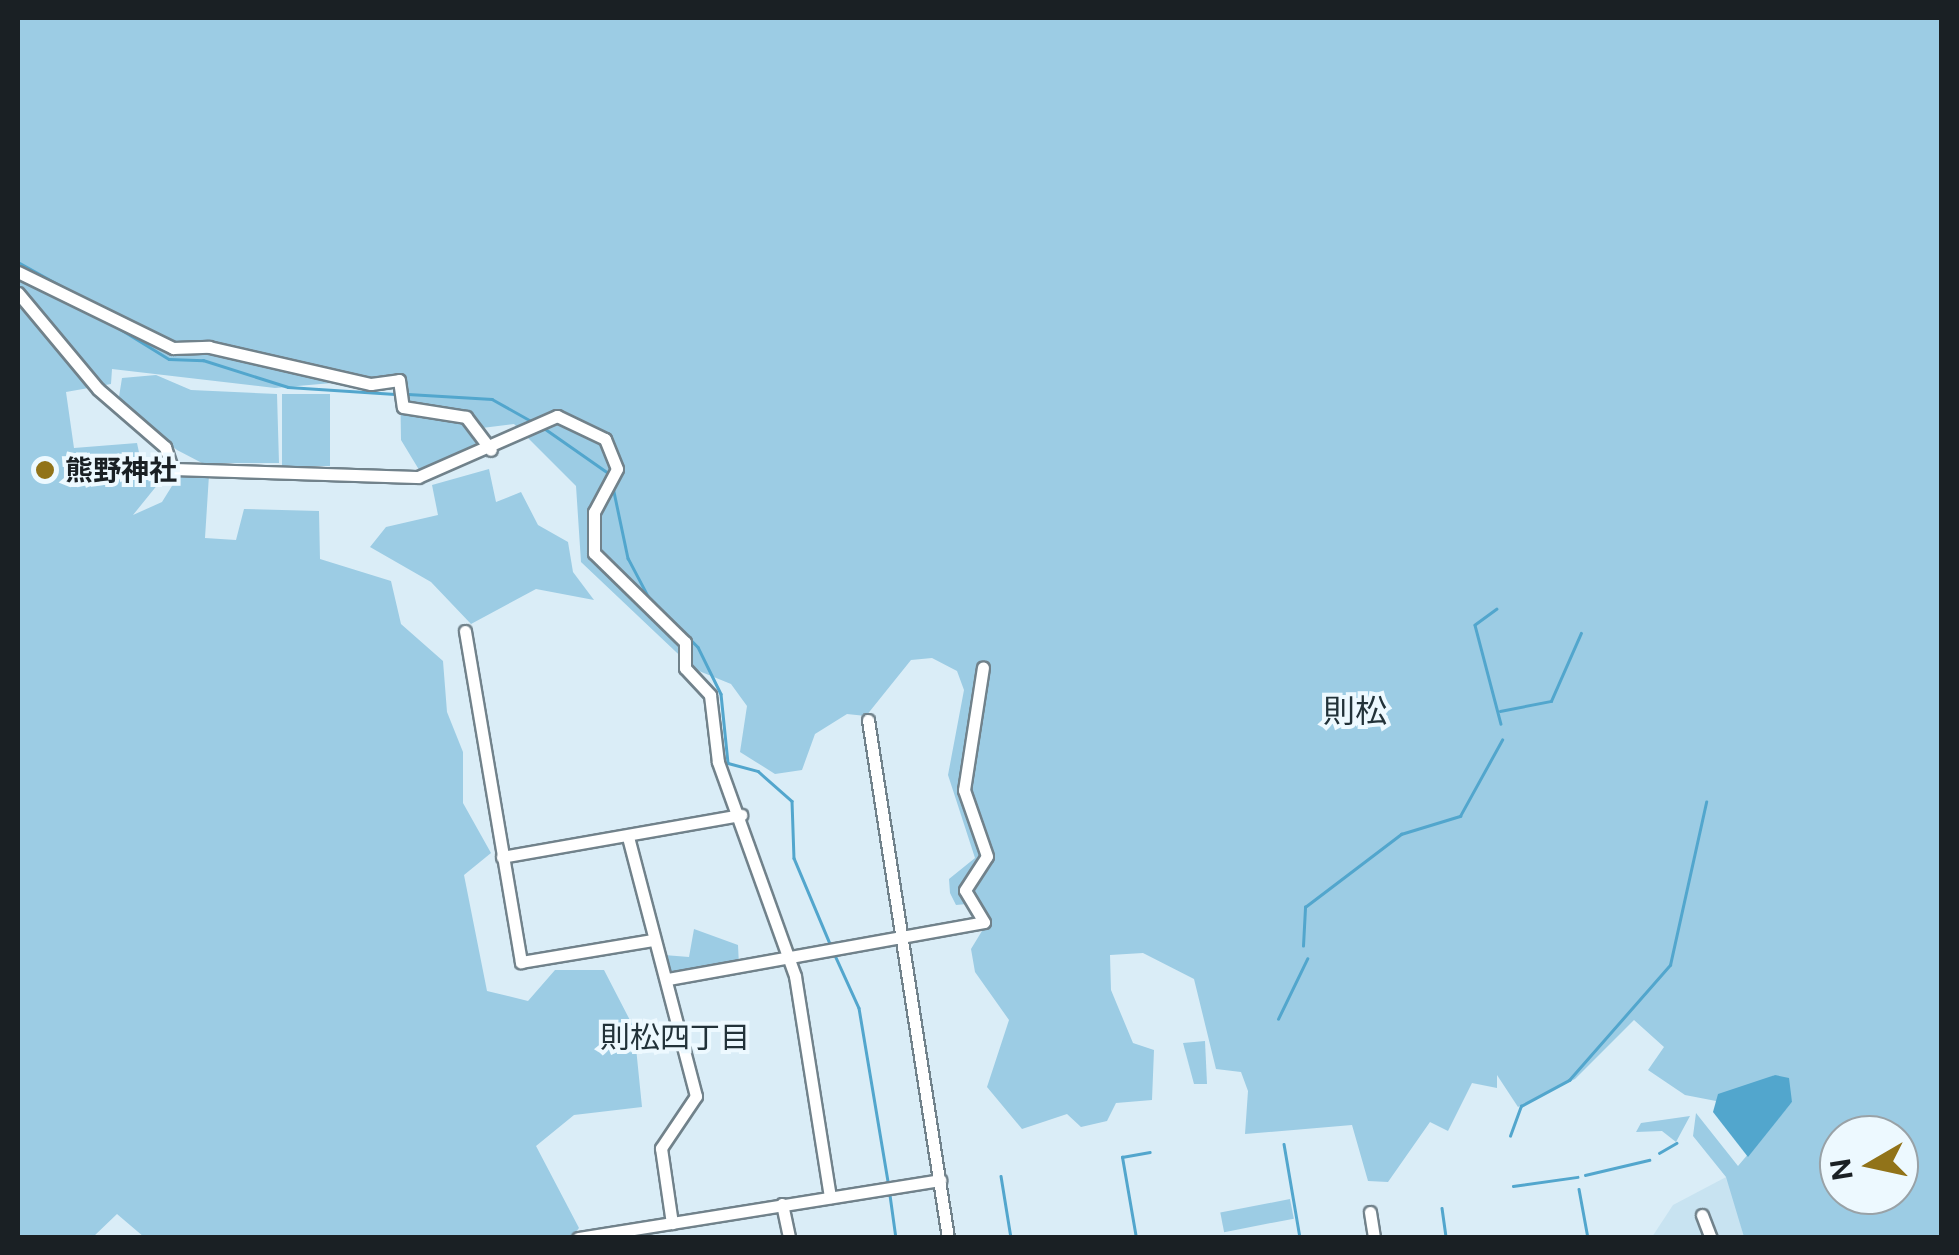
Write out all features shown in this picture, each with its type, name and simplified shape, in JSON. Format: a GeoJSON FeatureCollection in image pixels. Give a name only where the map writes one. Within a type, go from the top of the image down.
{"type":"FeatureCollection","features":[{"type":"Feature","properties":{"kind":"street"},"geometry":{"type":"LineString","coordinates":[[18,272],[173,348],[208,347],[371,384],[399,380],[404,407],[466,416],[491,450]]}},
{"type":"Feature","properties":{"kind":"street"},"geometry":{"type":"LineString","coordinates":[[18,293],[78,368],[165,447],[171,466]]}},
{"type":"Feature","properties":{"kind":"street"},"geometry":{"type":"LineString","coordinates":[[81,466],[418,477],[491,450],[558,416],[605,438],[617,469],[594,512],[594,553],[685,642],[685,668],[710,695],[718,762],[742,815],[788,962],[830,1196]]}},
{"type":"Feature","properties":{"kind":"street"},"geometry":{"type":"LineString","coordinates":[[464,631],[520,962],[653,940]]}},
{"type":"Feature","properties":{"kind":"street"},"geometry":{"type":"LineString","coordinates":[[668,979],[788,962],[984,922],[966,890],[987,856],[964,790],[983,666]]}},
{"type":"Feature","properties":{"kind":"street"},"geometry":{"type":"LineString","coordinates":[[868,720],[948,1238]]}},
{"type":"Feature","properties":{"kind":"street"},"geometry":{"type":"LineString","coordinates":[[502,856],[742,815]]}},
{"type":"Feature","properties":{"kind":"street"},"geometry":{"type":"LineString","coordinates":[[628,836],[696,1096],[661,1148],[672,1223]]}},
{"type":"Feature","properties":{"kind":"street"},"geometry":{"type":"LineString","coordinates":[[578,1238],[940,1180]]}},
{"type":"Feature","properties":{"kind":"street"},"geometry":{"type":"LineString","coordinates":[[782,1204],[789,1238]]}},
{"type":"Feature","properties":{"kind":"street"},"geometry":{"type":"LineString","coordinates":[[1370,1212],[1374,1238]]}},
{"type":"Feature","properties":{"kind":"street"},"geometry":{"type":"LineString","coordinates":[[1702,1215],[1711,1238]]}},
{"type":"Feature","properties":{"kind":"shaded area"},"geometry":{"type":"Polygon","coordinates":[[[18,18],[1941,18],[1941,1237],[1744,1237],[1726,1177],[1693,1136],[1696,1113],[1738,1166],[1792,1102],[1786,1086],[1775,1075],[1716,1101],[1685,1095],[1648,1070],[1664,1047],[1634,1020],[1575,1079],[1518,1107],[1497,1075],[1497,1088],[1472,1083],[1448,1131],[1430,1122],[1388,1182],[1368,1181],[1352,1125],[1245,1134],[1248,1091],[1241,1072],[1216,1069],[1194,979],[1143,953],[1110,955],[1111,990],[1133,1043],[1154,1050],[1152,1100],[1116,1103],[1107,1121],[1081,1127],[1067,1114],[1022,1129],[987,1087],[1009,1020],[975,972],[971,949],[985,926],[978,903],[956,905],[950,893],[949,879],[975,858],[948,775],[964,690],[957,671],[932,658],[911,660],[866,716],[847,714],[815,734],[802,770],[775,774],[740,752],[747,706],[731,684],[694,669],[581,562],[576,486],[514,424],[482,428],[489,455],[424,478],[401,440],[400,377],[275,388],[112,369],[111,384],[66,392],[74,448],[137,443],[140,457],[160,461],[167,473],[133,515],[162,502],[180,473],[209,475],[205,538],[236,540],[244,509],[319,511],[320,559],[391,581],[401,624],[443,661],[447,712],[463,752],[463,803],[491,853],[464,875],[487,991],[528,1001],[555,970],[604,970],[634,1028],[642,1107],[574,1115],[536,1146],[579,1228],[572,1237],[144,1237],[117,1214],[93,1237],[18,1237],[18,18]]]}},
{"type":"Feature","properties":{"kind":"shaded area"},"geometry":{"type":"Polygon","coordinates":[[[156,375],[191,390],[277,394],[279,463],[202,463],[177,450],[118,403],[122,378],[156,375]]]}},
{"type":"Feature","properties":{"kind":"shaded area"},"geometry":{"type":"Polygon","coordinates":[[[282,394],[330,394],[330,466],[282,466],[282,394]]]}},
{"type":"Feature","properties":{"kind":"shaded area"},"geometry":{"type":"Polygon","coordinates":[[[489,469],[496,502],[521,492],[538,525],[568,542],[573,572],[594,600],[536,589],[471,624],[431,582],[370,547],[386,527],[438,515],[432,485],[489,469]]]}},
{"type":"Feature","properties":{"kind":"shaded area"},"geometry":{"type":"Polygon","coordinates":[[[694,929],[738,945],[739,966],[669,976],[664,955],[689,957],[694,929]]]}},
{"type":"Feature","properties":{"kind":"shaded area"},"geometry":{"type":"Polygon","coordinates":[[[1205,1041],[1207,1084],[1194,1084],[1183,1043],[1205,1041]]]}},
{"type":"Feature","properties":{"kind":"shaded area"},"geometry":{"type":"Polygon","coordinates":[[[1775,1075],[1789,1078],[1792,1102],[1748,1157],[1713,1112],[1718,1094],[1775,1075]]]}},
{"type":"Feature","properties":{"kind":"shaded area"},"geometry":{"type":"Polygon","coordinates":[[[1690,1116],[1676,1142],[1662,1131],[1636,1132],[1641,1123],[1690,1116]]]}},
{"type":"Feature","properties":{"kind":"shaded area"},"geometry":{"type":"Polygon","coordinates":[[[1728,1176],[1744,1237],[1652,1237],[1673,1205],[1728,1176]]]}},
{"type":"Feature","properties":{"kind":"shaded area"},"geometry":{"type":"Polygon","coordinates":[[[1290,1199],[1294,1219],[1224,1232],[1220,1213],[1290,1199]]]}},
{"type":"Feature","properties":{"kind":"waterway"},"geometry":{"type":"LineString","coordinates":[[18,262],[90,302]]}},
{"type":"Feature","properties":{"kind":"waterway"},"geometry":{"type":"LineString","coordinates":[[109,322],[169,359],[203,360],[288,387],[395,394]]}},
{"type":"Feature","properties":{"kind":"waterway"},"geometry":{"type":"LineString","coordinates":[[408,394],[492,399],[533,422]]}},
{"type":"Feature","properties":{"kind":"waterway"},"geometry":{"type":"LineString","coordinates":[[544,428],[611,475]]}},
{"type":"Feature","properties":{"kind":"waterway"},"geometry":{"type":"LineString","coordinates":[[613,487],[628,558],[648,596],[698,647],[721,694],[728,763],[758,771],[792,801],[794,858],[831,946]]}},
{"type":"Feature","properties":{"kind":"waterway"},"geometry":{"type":"LineString","coordinates":[[1497,609],[1475,625],[1501,724]]}},
{"type":"Feature","properties":{"kind":"waterway"},"geometry":{"type":"LineString","coordinates":[[1500,711],[1551,701],[1581,633]]}},
{"type":"Feature","properties":{"kind":"waterway"},"geometry":{"type":"LineString","coordinates":[[1303,946],[1305,907],[1401,834],[1460,816],[1502,740]]}},
{"type":"Feature","properties":{"kind":"waterway"},"geometry":{"type":"LineString","coordinates":[[1510,1136],[1521,1106],[1569,1080],[1670,965],[1706,802]]}},
{"type":"Feature","properties":{"kind":"waterway"},"geometry":{"type":"LineString","coordinates":[[834,953],[859,1008],[888,1182]]}},
{"type":"Feature","properties":{"kind":"waterway"},"geometry":{"type":"LineString","coordinates":[[1278,1019],[1307,959]]}},
{"type":"Feature","properties":{"kind":"waterway"},"geometry":{"type":"LineString","coordinates":[[1659,1153],[1676,1143]]}},
{"type":"Feature","properties":{"kind":"waterway"},"geometry":{"type":"LineString","coordinates":[[1284,1144],[1300,1238]]}},
{"type":"Feature","properties":{"kind":"waterway"},"geometry":{"type":"LineString","coordinates":[[1136,1238],[1122,1157],[1150,1152]]}},
{"type":"Feature","properties":{"kind":"waterway"},"geometry":{"type":"LineString","coordinates":[[1585,1175],[1649,1160]]}},
{"type":"Feature","properties":{"kind":"waterway"},"geometry":{"type":"LineString","coordinates":[[1001,1176],[1011,1238]]}},
{"type":"Feature","properties":{"kind":"waterway"},"geometry":{"type":"LineString","coordinates":[[1513,1186],[1577,1177]]}},
{"type":"Feature","properties":{"kind":"waterway"},"geometry":{"type":"LineString","coordinates":[[1579,1189],[1588,1238]]}},
{"type":"Feature","properties":{"kind":"waterway"},"geometry":{"type":"LineString","coordinates":[[890,1195],[896,1238]]}},
{"type":"Feature","properties":{"kind":"waterway"},"geometry":{"type":"LineString","coordinates":[[1442,1208],[1446,1238]]}},
{"type":"Feature","properties":{"kind":"place","name":"熊野神社"},"geometry":{"type":"Point","coordinates":[45,470]}},
{"type":"Feature","properties":{"kind":"district","name":"則松"},"geometry":{"type":"Point","coordinates":[1355,711]}},
{"type":"Feature","properties":{"kind":"district","name":"則松四丁目"},"geometry":{"type":"Point","coordinates":[675,1037]}}]}
